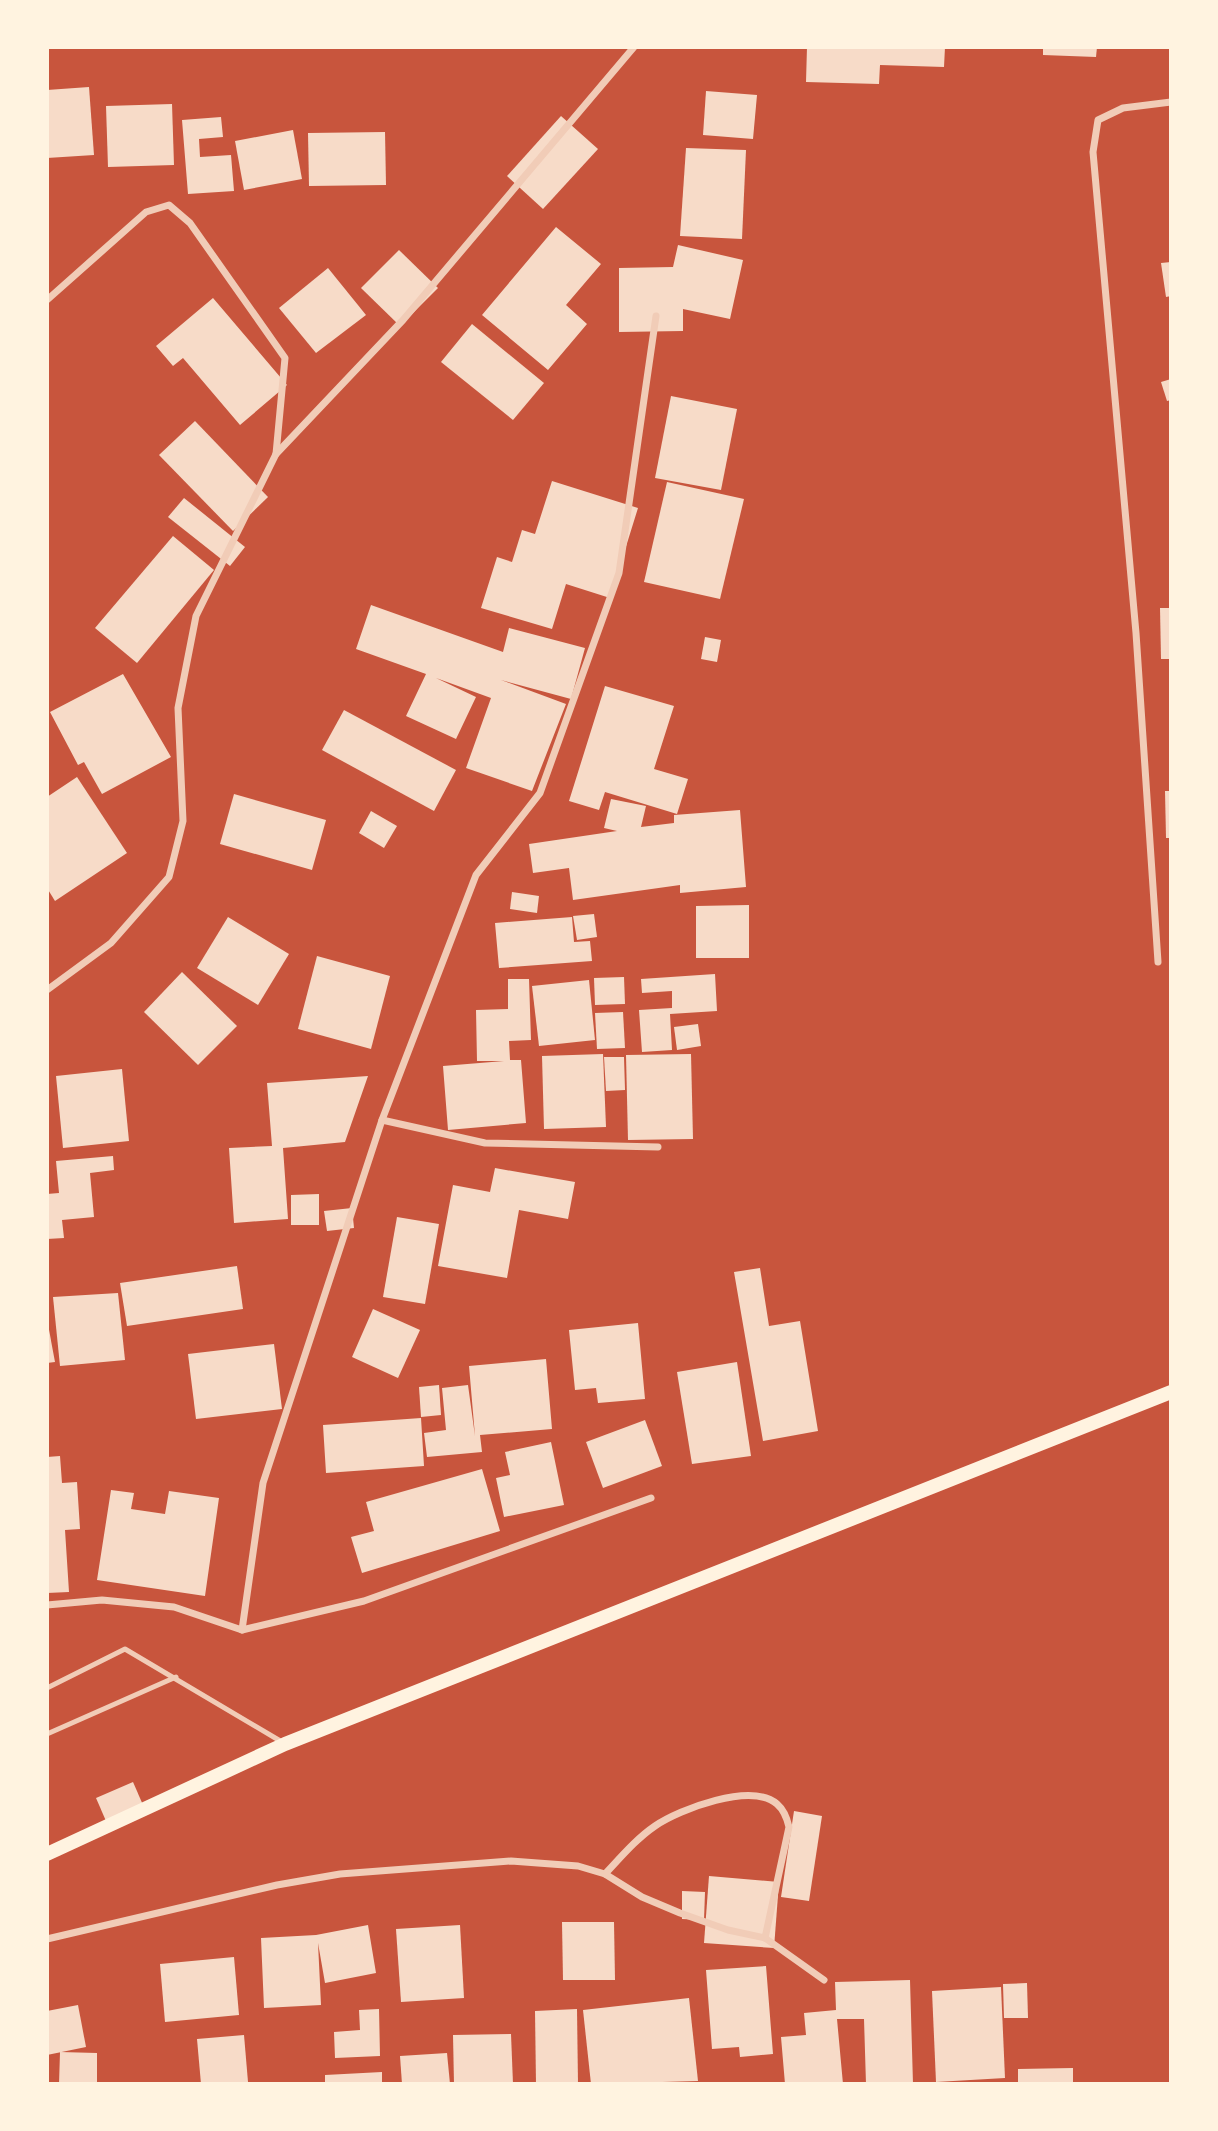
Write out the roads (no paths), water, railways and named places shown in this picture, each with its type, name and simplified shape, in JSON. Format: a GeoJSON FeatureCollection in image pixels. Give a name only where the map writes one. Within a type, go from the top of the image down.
{"type":"FeatureCollection","features":[{"type":"Feature","properties":{"kind":"main road"},"geometry":{"type":"LineString","coordinates":[[47,1854],[285,1744],[1171,1392]]}},
{"type":"Feature","properties":{"kind":"street"},"geometry":{"type":"LineString","coordinates":[[47,990],[111,943],[169,877],[183,821],[178,708],[196,616],[276,454],[403,320],[634,47]]}},
{"type":"Feature","properties":{"kind":"street"},"geometry":{"type":"LineString","coordinates":[[1158,962],[1136,633],[1093,152],[1098,120],[1123,108],[1171,102]]}},
{"type":"Feature","properties":{"kind":"street"},"geometry":{"type":"LineString","coordinates":[[47,300],[146,212],[169,205],[190,223],[285,358],[276,454]]}},
{"type":"Feature","properties":{"kind":"street"},"geometry":{"type":"LineString","coordinates":[[242,1630],[262,1483],[382,1120],[476,875],[540,793],[619,573],[656,316]]}},
{"type":"Feature","properties":{"kind":"street"},"geometry":{"type":"LineString","coordinates":[[382,1120],[485,1143],[658,1147]]}},
{"type":"Feature","properties":{"kind":"street"},"geometry":{"type":"LineString","coordinates":[[47,1605],[102,1600],[174,1607],[242,1630],[364,1601],[651,1497]]}},
{"type":"Feature","properties":{"kind":"street"},"geometry":{"type":"LineString","coordinates":[[605,1874],[644,1834],[675,1815],[709,1802],[752,1795],[766,1797],[777,1804],[789,1827],[765,1938]]}},
{"type":"Feature","properties":{"kind":"street"},"geometry":{"type":"LineString","coordinates":[[47,1939],[277,1885],[340,1874],[511,1861],[578,1866],[605,1874],[642,1897],[680,1913],[729,1930],[765,1938],[824,1980]]}},
{"type":"Feature","properties":{"kind":"lane"},"geometry":{"type":"LineString","coordinates":[[47,1688],[125,1649],[285,1744]]}},
{"type":"Feature","properties":{"kind":"lane"},"geometry":{"type":"LineString","coordinates":[[47,1734],[176,1677]]}}]}
